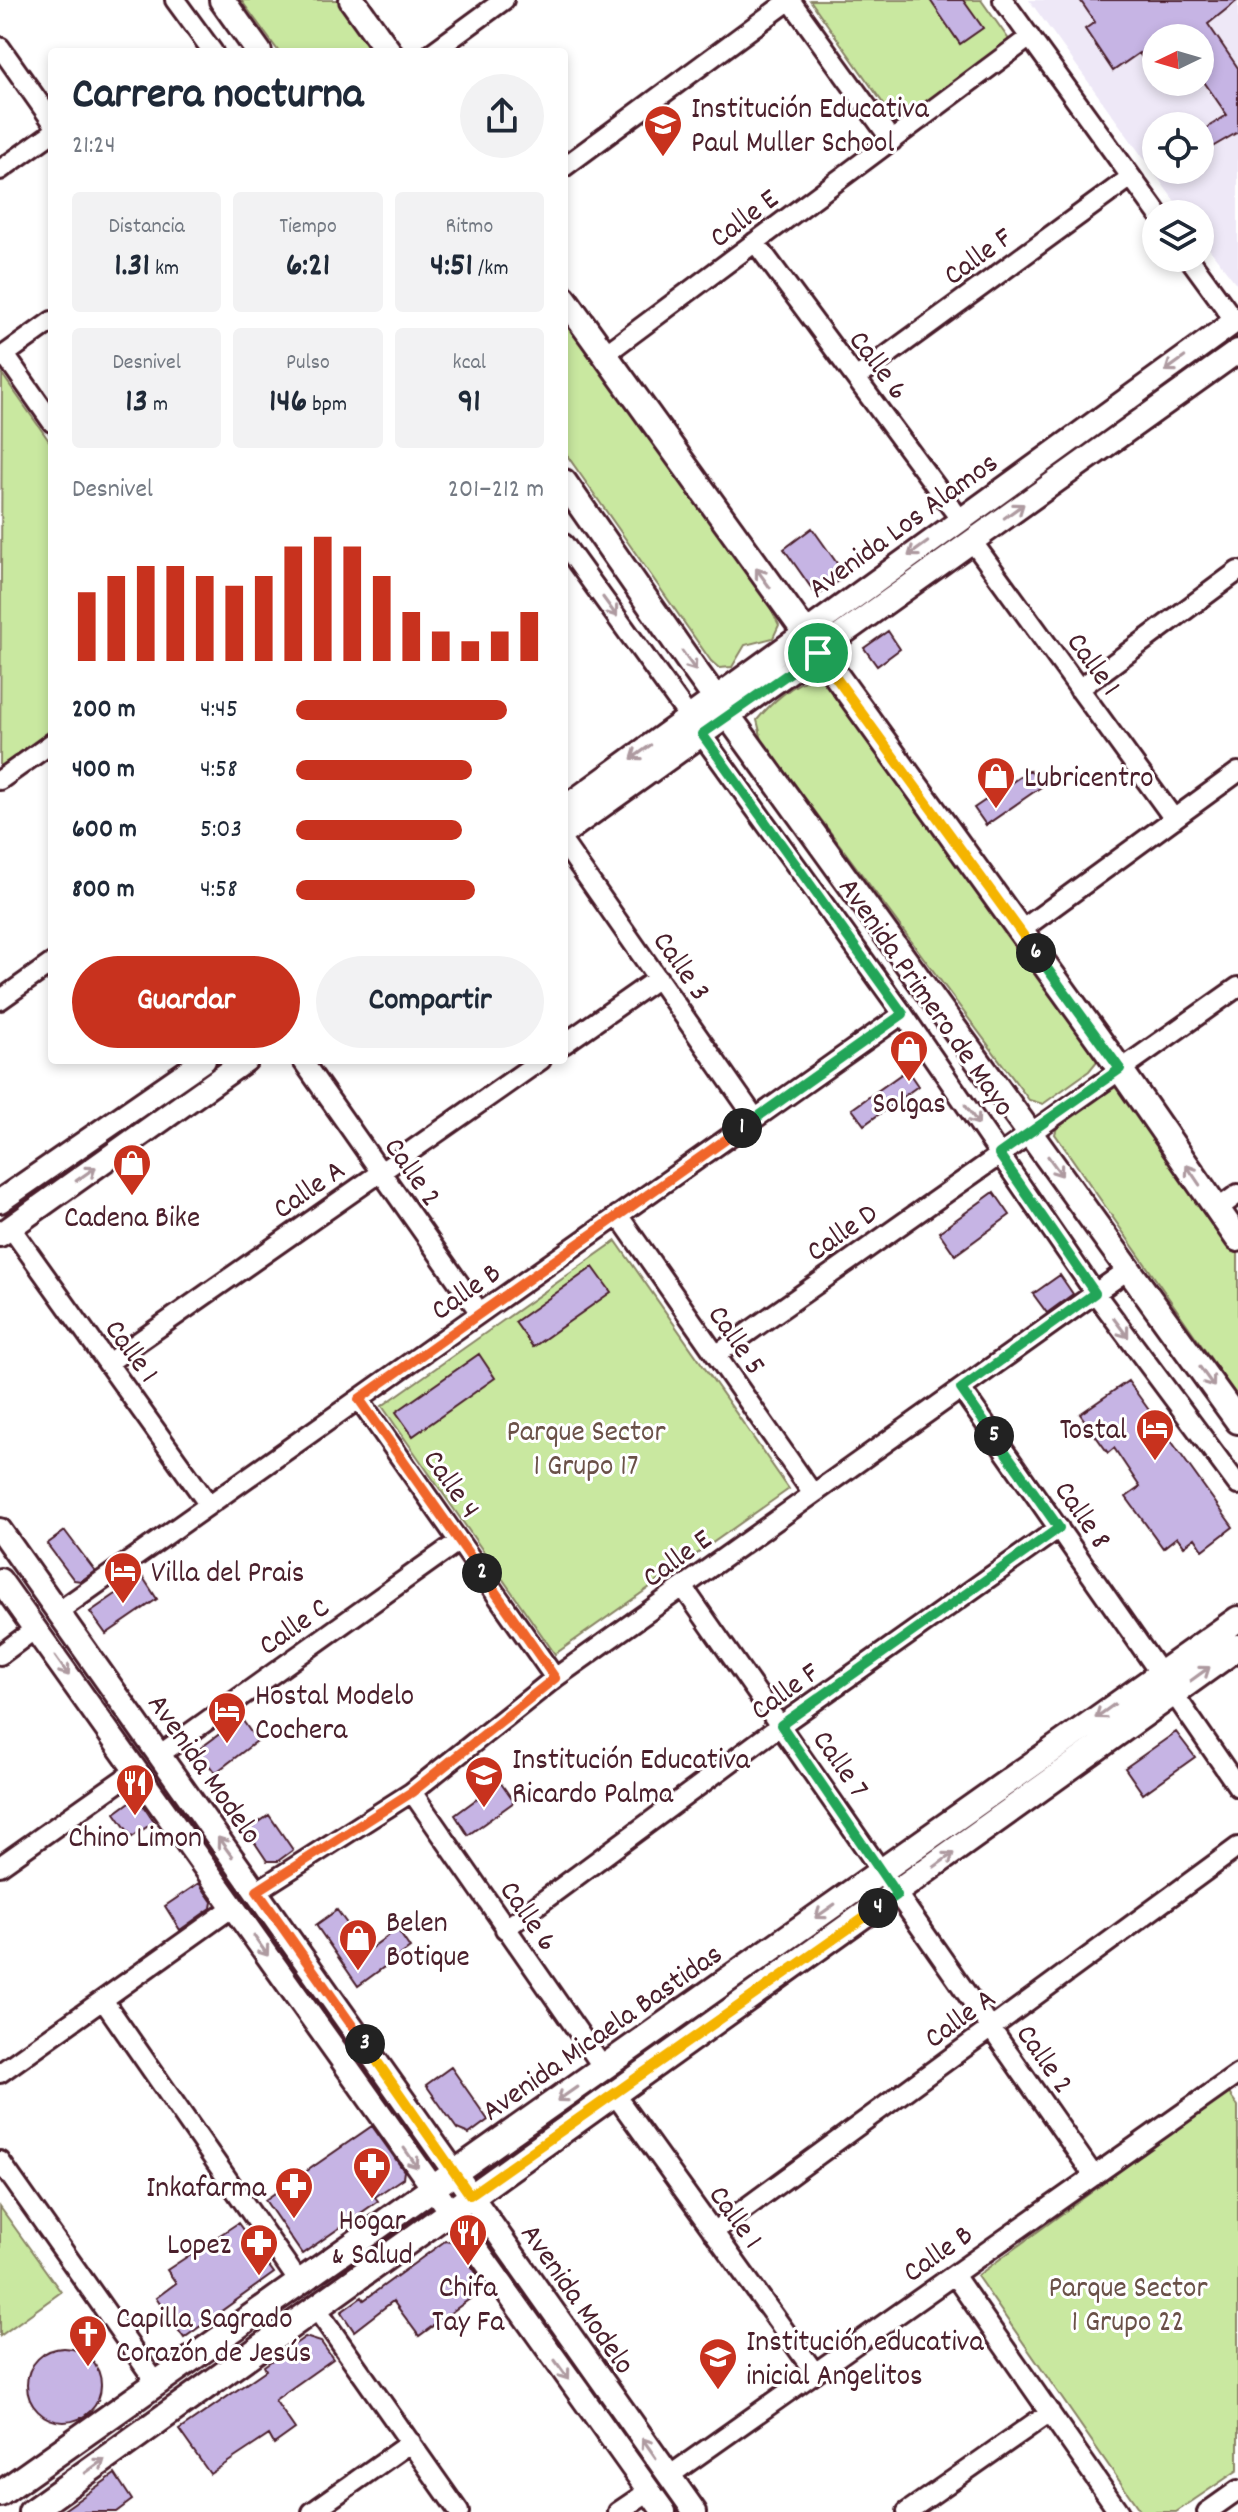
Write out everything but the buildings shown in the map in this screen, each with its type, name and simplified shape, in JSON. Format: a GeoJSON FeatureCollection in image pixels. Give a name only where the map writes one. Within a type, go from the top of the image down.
{"type":"FeatureCollection","features":[{"type":"Feature","properties":{"kind":"main road"},"geometry":{"type":"LineString","coordinates":[[222,0],[256,48]]}},
{"type":"Feature","properties":{"kind":"main road"},"geometry":{"type":"LineString","coordinates":[[352,0],[386,48]]}},
{"type":"Feature","properties":{"kind":"main road"},"geometry":{"type":"LineString","coordinates":[[568,304],[1120,1069],[1238,1239]]}},
{"type":"Feature","properties":{"kind":"main road","name":"Avenida Primero de Mayo"},"geometry":{"type":"LineString","coordinates":[[568,488],[1238,1421]]}},
{"type":"Feature","properties":{"kind":"main road","name":"Avenida Micaela Bastidas"},"geometry":{"type":"LineString","coordinates":[[0,2494],[1238,1619]]}},
{"type":"Feature","properties":{"kind":"main road","name":"Avenida Micaela Bastidas"},"geometry":{"type":"LineString","coordinates":[[39,2510],[448,2210],[897,1895],[1238,1647]]}},
{"type":"Feature","properties":{"kind":"street"},"geometry":{"type":"LineString","coordinates":[[175,0],[210,48]]}},
{"type":"Feature","properties":{"kind":"street"},"geometry":{"type":"LineString","coordinates":[[438,48],[504,0]]}},
{"type":"Feature","properties":{"kind":"street"},"geometry":{"type":"LineString","coordinates":[[568,164],[790,0],[892,141]]}},
{"type":"Feature","properties":{"kind":"street"},"geometry":{"type":"LineString","coordinates":[[1003,0],[1148,200]]}},
{"type":"Feature","properties":{"kind":"street","name":"Calle E"},"geometry":{"type":"LineString","coordinates":[[604,355],[1030,37]]}},
{"type":"Feature","properties":{"kind":"street"},"geometry":{"type":"LineString","coordinates":[[0,47],[48,115]]}},
{"type":"Feature","properties":{"kind":"street"},"geometry":{"type":"LineString","coordinates":[[0,170],[48,136]]}},
{"type":"Feature","properties":{"kind":"street","name":"Calle F"},"geometry":{"type":"LineString","coordinates":[[856,378],[1131,177]]}},
{"type":"Feature","properties":{"kind":"street","name":"Calle 6"},"geometry":{"type":"LineString","coordinates":[[755,242],[960,519]]}},
{"type":"Feature","properties":{"kind":"street"},"geometry":{"type":"LineString","coordinates":[[1200,272],[1236,320]]}},
{"type":"Feature","properties":{"kind":"street","name":"Avenida Los Alamos"},"geometry":{"type":"LineString","coordinates":[[723,706],[802,632],[1236,320]]}},
{"type":"Feature","properties":{"kind":"street"},"geometry":{"type":"LineString","coordinates":[[48,324],[2,356],[48,417]]}},
{"type":"Feature","properties":{"kind":"street","name":"Avenida Los Alamos"},"geometry":{"type":"LineString","coordinates":[[568,805],[723,706],[818,653],[1238,351]]}},
{"type":"Feature","properties":{"kind":"street","name":"Calle 1"},"geometry":{"type":"LineString","coordinates":[[972,541],[1174,819]]}},
{"type":"Feature","properties":{"kind":"street","name":"Avenida Primero de Mayo"},"geometry":{"type":"LineString","coordinates":[[568,549],[903,1014],[1095,1293],[1238,1485]]}},
{"type":"Feature","properties":{"kind":"street"},"geometry":{"type":"LineString","coordinates":[[1079,689],[1238,571]]}},
{"type":"Feature","properties":{"kind":"street","name":"Avenida Los Alamos"},"geometry":{"type":"LineString","coordinates":[[568,830],[696,725]]}},
{"type":"Feature","properties":{"kind":"street"},"geometry":{"type":"LineString","coordinates":[[0,780],[48,746]]}},
{"type":"Feature","properties":{"kind":"street"},"geometry":{"type":"LineString","coordinates":[[1020,931],[1238,772]]}},
{"type":"Feature","properties":{"kind":"street","name":"Calle 3"},"geometry":{"type":"LineString","coordinates":[[568,850],[755,1118]]}},
{"type":"Feature","properties":{"kind":"street"},"geometry":{"type":"LineString","coordinates":[[0,1000],[48,966]]}},
{"type":"Feature","properties":{"kind":"street"},"geometry":{"type":"LineString","coordinates":[[568,1041],[658,978]]}},
{"type":"Feature","properties":{"kind":"street"},"geometry":{"type":"LineString","coordinates":[[1120,1069],[1238,987]]}},
{"type":"Feature","properties":{"kind":"street","name":"Calle B"},"geometry":{"type":"LineString","coordinates":[[59,1611],[903,1014]]}},
{"type":"Feature","properties":{"kind":"street"},"geometry":{"type":"LineString","coordinates":[[0,1201],[198,1064]]}},
{"type":"Feature","properties":{"kind":"street"},"geometry":{"type":"LineString","coordinates":[[5,1231],[240,1064]]}},
{"type":"Feature","properties":{"kind":"street","name":"Calle 2"},"geometry":{"type":"LineString","coordinates":[[305,1064],[480,1313]]}},
{"type":"Feature","properties":{"kind":"street","name":"Calle A"},"geometry":{"type":"LineString","coordinates":[[108,1363],[535,1064]]}},
{"type":"Feature","properties":{"kind":"street","name":"Calle D"},"geometry":{"type":"LineString","coordinates":[[716,1355],[1120,1069]]}},
{"type":"Feature","properties":{"kind":"street"},"geometry":{"type":"LineString","coordinates":[[1216,1210],[1238,1194]]}},
{"type":"Feature","properties":{"kind":"street","name":"Calle 5"},"geometry":{"type":"LineString","coordinates":[[618,1215],[813,1494]]}},
{"type":"Feature","properties":{"kind":"street","name":"Calle 1"},"geometry":{"type":"LineString","coordinates":[[5,1231],[108,1363],[209,1505]]}},
{"type":"Feature","properties":{"kind":"street","name":"Calle E"},"geometry":{"type":"LineString","coordinates":[[257,1891],[412,1792],[555,1678],[1129,1269]]}},
{"type":"Feature","properties":{"kind":"street","name":"Calle 8"},"geometry":{"type":"LineString","coordinates":[[961,1389],[1159,1672]]}},
{"type":"Feature","properties":{"kind":"street","name":"Calle 4"},"geometry":{"type":"LineString","coordinates":[[359,1399],[555,1678]]}},
{"type":"Feature","properties":{"kind":"street","name":"Calle F"},"geometry":{"type":"LineString","coordinates":[[505,1929],[781,1725],[1059,1528]]}},
{"type":"Feature","properties":{"kind":"street","name":"Avenida Modelo"},"geometry":{"type":"LineString","coordinates":[[0,1530],[695,2512]]}},
{"type":"Feature","properties":{"kind":"street","name":"Calle C"},"geometry":{"type":"LineString","coordinates":[[159,1755],[459,1541]]}},
{"type":"Feature","properties":{"kind":"street","name":"Avenida Modelo"},"geometry":{"type":"LineString","coordinates":[[0,1580],[664,2512]]}},
{"type":"Feature","properties":{"kind":"street","name":"Calle 7"},"geometry":{"type":"LineString","coordinates":[[683,1587],[883,1870],[897,1895]]}},
{"type":"Feature","properties":{"kind":"street"},"geometry":{"type":"LineString","coordinates":[[0,1655],[35,1629]]}},
{"type":"Feature","properties":{"kind":"street"},"geometry":{"type":"LineString","coordinates":[[1174,1694],[1238,1787]]}},
{"type":"Feature","properties":{"kind":"street"},"geometry":{"type":"LineString","coordinates":[[0,1866],[136,1770]]}},
{"type":"Feature","properties":{"kind":"street","name":"Calle 6"},"geometry":{"type":"LineString","coordinates":[[412,1792],[604,2069]]}},
{"type":"Feature","properties":{"kind":"street","name":"Calle A"},"geometry":{"type":"LineString","coordinates":[[713,2232],[1238,1847]]}},
{"type":"Feature","properties":{"kind":"street","name":"Calle 2"},"geometry":{"type":"LineString","coordinates":[[897,1895],[1094,2176]]}},
{"type":"Feature","properties":{"kind":"street"},"geometry":{"type":"LineString","coordinates":[[0,2073],[233,1907]]}},
{"type":"Feature","properties":{"kind":"street"},"geometry":{"type":"LineString","coordinates":[[103,2000],[299,2282]]}},
{"type":"Feature","properties":{"kind":"street","name":"Calle B"},"geometry":{"type":"LineString","coordinates":[[669,2476],[1238,2074]]}},
{"type":"Feature","properties":{"kind":"street","name":"Calle 1"},"geometry":{"type":"LineString","coordinates":[[613,2092],[815,2373]]}},
{"type":"Feature","properties":{"kind":"street"},"geometry":{"type":"LineString","coordinates":[[0,2161],[157,2384]]}},
{"type":"Feature","properties":{"kind":"street"},"geometry":{"type":"LineString","coordinates":[[954,2275],[1119,2512]]}},
{"type":"Feature","properties":{"kind":"street"},"geometry":{"type":"LineString","coordinates":[[315,2307],[459,2512]]}},
{"type":"Feature","properties":{"kind":"street"},"geometry":{"type":"LineString","coordinates":[[907,2512],[1050,2412]]}},
{"type":"Feature","properties":{"kind":"street"},"geometry":{"type":"LineString","coordinates":[[312,2512],[411,2442]]}},
{"type":"Feature","properties":{"kind":"street"},"geometry":{"type":"LineString","coordinates":[[1207,2512],[1238,2490]]}},
{"type":"Feature","properties":{"kind":"street"},"geometry":{"type":"LineString","coordinates":[[618,2512],[649,2491]]}},
{"type":"Feature","properties":{"kind":"shaded area"},"geometry":{"type":"Polygon","coordinates":[[[1029,0],[1238,0],[1238,286],[1214,255],[1214,200],[1174,200],[1162,184],[1214,184],[1214,112],[1142,112],[1142,156],[1029,0]]]}},
{"type":"Feature","properties":{"kind":"green space"},"geometry":{"type":"Polygon","coordinates":[[[241,0],[341,0],[376,48],[276,48],[241,0]]]}},
{"type":"Feature","properties":{"kind":"green space"},"geometry":{"type":"Polygon","coordinates":[[[810,0],[981,0],[1010,41],[897,123],[810,0]]]}},
{"type":"Feature","properties":{"kind":"green space"},"geometry":{"type":"Polygon","coordinates":[[[568,317],[769,604],[779,625],[773,638],[745,645],[732,667],[719,668],[711,661],[568,457],[568,317]]]}},
{"type":"Feature","properties":{"kind":"green space"},"geometry":{"type":"Polygon","coordinates":[[[2,374],[48,439],[48,732],[0,767],[2,374]]]}},
{"type":"Feature","properties":{"kind":"green space"},"geometry":{"type":"Polygon","coordinates":[[[815,677],[831,686],[1097,1055],[1098,1060],[1089,1071],[1043,1104],[1029,1100],[762,740],[757,720],[783,694],[815,677]]]}},
{"type":"Feature","properties":{"kind":"green space"},"geometry":{"type":"Polygon","coordinates":[[[1117,1085],[1238,1250],[1238,1398],[1055,1134],[1058,1124],[1117,1085]]]}},
{"type":"Feature","properties":{"kind":"green space","name":"Parque Sector 1 Grupo 17"},"geometry":{"type":"Polygon","coordinates":[[[616,1241],[789,1489],[555,1654],[382,1406],[616,1241]]]}},
{"type":"Feature","properties":{"kind":"green space","name":"Parque Sector 1 Grupo 22"},"geometry":{"type":"Polygon","coordinates":[[[1228,2092],[1238,2106],[1238,2470],[1176,2512],[1141,2512],[977,2276],[1228,2092]]]}},
{"type":"Feature","properties":{"kind":"green space"},"geometry":{"type":"Polygon","coordinates":[[[0,2207],[61,2292],[0,2336],[0,2207]]]}},
{"type":"Feature","properties":{"kind":"place","name":"Institución Educativa Paul Muller School"},"geometry":{"type":"Point","coordinates":[663,158]}},
{"type":"Feature","properties":{"kind":"place","name":"Lubricentro"},"geometry":{"type":"Point","coordinates":[996,810]}},
{"type":"Feature","properties":{"kind":"place","name":"Solgas"},"geometry":{"type":"Point","coordinates":[909,1083]}},
{"type":"Feature","properties":{"kind":"place","name":"Cadena Bike"},"geometry":{"type":"Point","coordinates":[132,1197]}},
{"type":"Feature","properties":{"kind":"place","name":"Tostal"},"geometry":{"type":"Point","coordinates":[1155,1462]}},
{"type":"Feature","properties":{"kind":"place","name":"Villa del Prais"},"geometry":{"type":"Point","coordinates":[123,1605]}},
{"type":"Feature","properties":{"kind":"place","name":"Hostal Modelo Cochera"},"geometry":{"type":"Point","coordinates":[227,1745]}},
{"type":"Feature","properties":{"kind":"place","name":"Institución Educativa Ricardo Palma"},"geometry":{"type":"Point","coordinates":[484,1809]}},
{"type":"Feature","properties":{"kind":"place","name":"Chino Limon"},"geometry":{"type":"Point","coordinates":[135,1817]}},
{"type":"Feature","properties":{"kind":"place","name":"Belen Botique"},"geometry":{"type":"Point","coordinates":[358,1972]}},
{"type":"Feature","properties":{"kind":"place","name":"Hogar & Salud"},"geometry":{"type":"Point","coordinates":[372,2200]}},
{"type":"Feature","properties":{"kind":"place","name":"Inkafarma"},"geometry":{"type":"Point","coordinates":[294,2220]}},
{"type":"Feature","properties":{"kind":"place","name":"Chifa Tay Fa"},"geometry":{"type":"Point","coordinates":[468,2267]}},
{"type":"Feature","properties":{"kind":"place","name":"Lopez"},"geometry":{"type":"Point","coordinates":[259,2277]}},
{"type":"Feature","properties":{"kind":"place","name":"Capilla Sagrado Corazón de Jesús"},"geometry":{"type":"Point","coordinates":[88,2368]}},
{"type":"Feature","properties":{"kind":"place","name":"Institución educativa inicial Angelitos"},"geometry":{"type":"Point","coordinates":[718,2391]}},
{"type":"Feature","properties":{"kind":"route"},"geometry":{"type":"LineString","coordinates":[[818,653],[1120,1069],[999,1154],[1095,1293],[961,1389],[1059,1528],[781,1725],[883,1870],[897,1895],[470,2195],[257,1891],[292,1865],[412,1792],[555,1678],[359,1399],[903,1014],[702,734],[818,653]]}}]}
